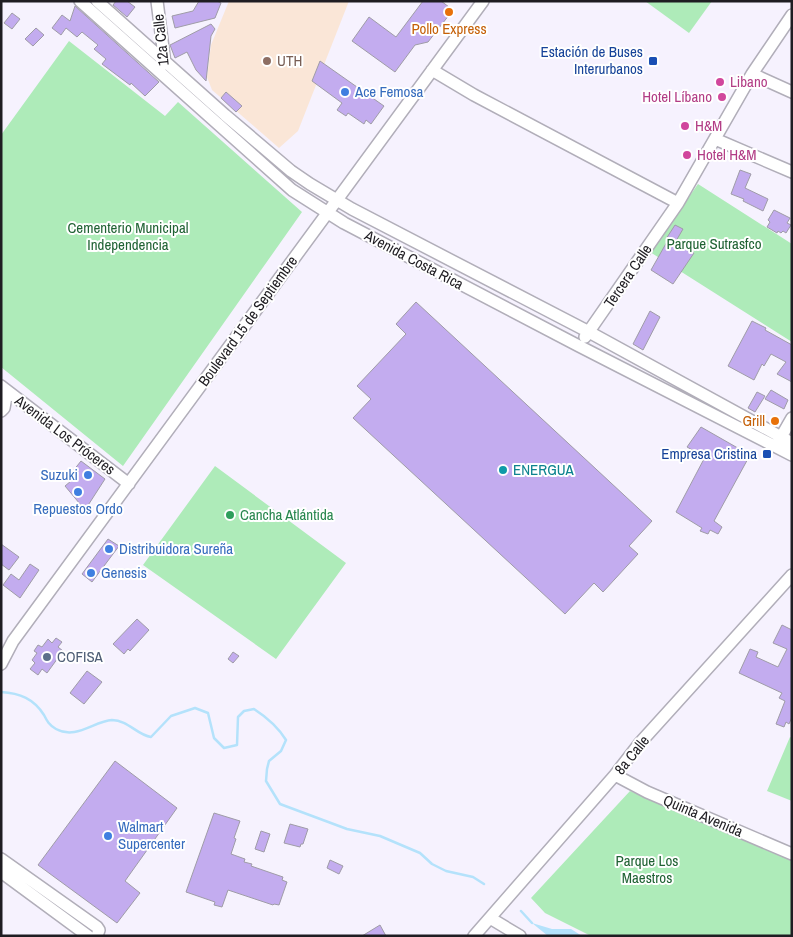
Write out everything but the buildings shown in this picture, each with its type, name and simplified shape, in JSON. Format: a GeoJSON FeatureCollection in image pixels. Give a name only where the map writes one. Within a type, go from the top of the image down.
{"type":"FeatureCollection","features":[{"type":"Feature","properties":{"kind":"street","name":"Avenida Costa Rica"},"geometry":{"type":"LineString","coordinates":[[80,1],[164,78],[292,190],[328,213],[579,346],[777,442],[792,443]]}},
{"type":"Feature","properties":{"kind":"street","name":"Avenida Costa Rica"},"geometry":{"type":"LineString","coordinates":[[97,1],[291,171],[337,200],[589,332],[777,442],[792,455]]}},
{"type":"Feature","properties":{"kind":"street","name":"12a Calle"},"geometry":{"type":"LineString","coordinates":[[157,1],[165,62],[164,78]]}},
{"type":"Feature","properties":{"kind":"street","name":"Boulevard 15 de Septiembre"},"geometry":{"type":"LineString","coordinates":[[1,664],[13,641],[483,1]]}},
{"type":"Feature","properties":{"kind":"street","name":"Tercera Calle"},"geometry":{"type":"LineString","coordinates":[[579,346],[678,202],[752,74],[792,15]]}},
{"type":"Feature","properties":{"kind":"street"},"geometry":{"type":"LineString","coordinates":[[432,70],[678,202]]}},
{"type":"Feature","properties":{"kind":"street"},"geometry":{"type":"LineString","coordinates":[[752,74],[792,92]]}},
{"type":"Feature","properties":{"kind":"street"},"geometry":{"type":"LineString","coordinates":[[715,139],[792,172]]}},
{"type":"Feature","properties":{"kind":"street"},"geometry":{"type":"LineString","coordinates":[[1,411],[4,408],[3,391]]}},
{"type":"Feature","properties":{"kind":"street","name":"Avenida Los Próceres"},"geometry":{"type":"LineString","coordinates":[[3,391],[130,484]]}},
{"type":"Feature","properties":{"kind":"street"},"geometry":{"type":"LineString","coordinates":[[777,442],[790,423]]}},
{"type":"Feature","properties":{"kind":"street","name":"8a Calle"},"geometry":{"type":"LineString","coordinates":[[474,936],[615,775],[639,744],[792,575]]}},
{"type":"Feature","properties":{"kind":"street","name":"Boulevard 15 de Septiembre"},"geometry":{"type":"LineString","coordinates":[[1,651],[13,641]]}},
{"type":"Feature","properties":{"kind":"street","name":"Quinta Avenida"},"geometry":{"type":"LineString","coordinates":[[615,775],[647,792],[792,854]]}},
{"type":"Feature","properties":{"kind":"street"},"geometry":{"type":"LineString","coordinates":[[1,858],[97,927],[99,930],[97,936]]}},
{"type":"Feature","properties":{"kind":"street"},"geometry":{"type":"LineString","coordinates":[[1,872],[88,936]]}},
{"type":"Feature","properties":{"kind":"street"},"geometry":{"type":"LineString","coordinates":[[490,918],[517,934]]}},
{"type":"Feature","properties":{"kind":"shaded area","name":"UTH"},"geometry":{"type":"Polygon","coordinates":[[[229,1],[349,1],[298,131],[279,148],[212,90],[207,77],[211,45],[229,1]]]}},
{"type":"Feature","properties":{"kind":"green space"},"geometry":{"type":"Polygon","coordinates":[[[645,1],[712,1],[689,33],[645,1]]]}},
{"type":"Feature","properties":{"kind":"green space","name":"Cementerio Municipal Independencia"},"geometry":{"type":"Polygon","coordinates":[[[69,41],[165,116],[178,102],[302,212],[123,466],[1,367],[1,135],[69,41]]]}},
{"type":"Feature","properties":{"kind":"green space","name":"Parque Sutrasfco"},"geometry":{"type":"Polygon","coordinates":[[[698,184],[792,244],[792,342],[650,252],[698,184]]]}},
{"type":"Feature","properties":{"kind":"green space","name":"Cancha Atlántida"},"geometry":{"type":"Polygon","coordinates":[[[215,466],[346,563],[276,659],[143,565],[215,466]]]}},
{"type":"Feature","properties":{"kind":"green space"},"geometry":{"type":"Polygon","coordinates":[[[790,737],[792,738],[792,801],[767,791],[790,737]]]}},
{"type":"Feature","properties":{"kind":"green space","name":"Parque Los Maestros"},"geometry":{"type":"Polygon","coordinates":[[[630,791],[792,861],[792,936],[591,936],[545,913],[531,898],[630,791]]]}},
{"type":"Feature","properties":{"kind":"water"},"geometry":{"type":"Polygon","coordinates":[[[532,923],[552,929],[571,929],[582,936],[548,936],[532,923]]]}},
{"type":"Feature","properties":{"kind":"waterway"},"geometry":{"type":"LineString","coordinates":[[1,692],[20,695],[31,701],[40,709],[50,724],[63,732],[78,731],[112,720],[123,722],[141,734],[151,737],[171,716],[195,708],[208,713],[214,738],[224,748],[237,745],[238,717],[244,711],[254,709],[272,723],[286,740],[281,751],[269,761],[267,769],[266,781],[280,804],[347,829],[380,836],[420,853],[432,864],[446,871],[473,877],[484,884]]}},
{"type":"Feature","properties":{"kind":"waterway"},"geometry":{"type":"LineString","coordinates":[[521,911],[532,923]]}},
{"type":"Feature","properties":{"kind":"place","name":"Pollo Express"},"geometry":{"type":"Point","coordinates":[449,12]}},
{"type":"Feature","properties":{"kind":"place","name":"UTH"},"geometry":{"type":"Point","coordinates":[267,61]}},
{"type":"Feature","properties":{"kind":"place","name":"Estación de Buses Interurbanos"},"geometry":{"type":"Point","coordinates":[653,61]}},
{"type":"Feature","properties":{"kind":"place","name":"Libano"},"geometry":{"type":"Point","coordinates":[720,82]}},
{"type":"Feature","properties":{"kind":"place","name":"Ace Femosa"},"geometry":{"type":"Point","coordinates":[345,92]}},
{"type":"Feature","properties":{"kind":"place","name":"Hotel Líbano"},"geometry":{"type":"Point","coordinates":[722,97]}},
{"type":"Feature","properties":{"kind":"place","name":"H&M"},"geometry":{"type":"Point","coordinates":[685,126]}},
{"type":"Feature","properties":{"kind":"place","name":"Hotel H&M"},"geometry":{"type":"Point","coordinates":[687,155]}},
{"type":"Feature","properties":{"kind":"place","name":"Grill"},"geometry":{"type":"Point","coordinates":[775,421]}},
{"type":"Feature","properties":{"kind":"place","name":"Empresa Cristina"},"geometry":{"type":"Point","coordinates":[767,454]}},
{"type":"Feature","properties":{"kind":"place","name":"ENERGUA"},"geometry":{"type":"Point","coordinates":[503,470]}},
{"type":"Feature","properties":{"kind":"place","name":"Suzuki"},"geometry":{"type":"Point","coordinates":[88,475]}},
{"type":"Feature","properties":{"kind":"place","name":"Repuestos Ordo"},"geometry":{"type":"Point","coordinates":[78,492]}},
{"type":"Feature","properties":{"kind":"place","name":"Cancha Atlántida"},"geometry":{"type":"Point","coordinates":[230,515]}},
{"type":"Feature","properties":{"kind":"place","name":"Distribuidora Sureña"},"geometry":{"type":"Point","coordinates":[109,549]}},
{"type":"Feature","properties":{"kind":"place","name":"Genesis"},"geometry":{"type":"Point","coordinates":[91,573]}},
{"type":"Feature","properties":{"kind":"place","name":"COFISA"},"geometry":{"type":"Point","coordinates":[47,657]}},
{"type":"Feature","properties":{"kind":"place","name":"Walmart Supercenter"},"geometry":{"type":"Point","coordinates":[108,836]}}]}
